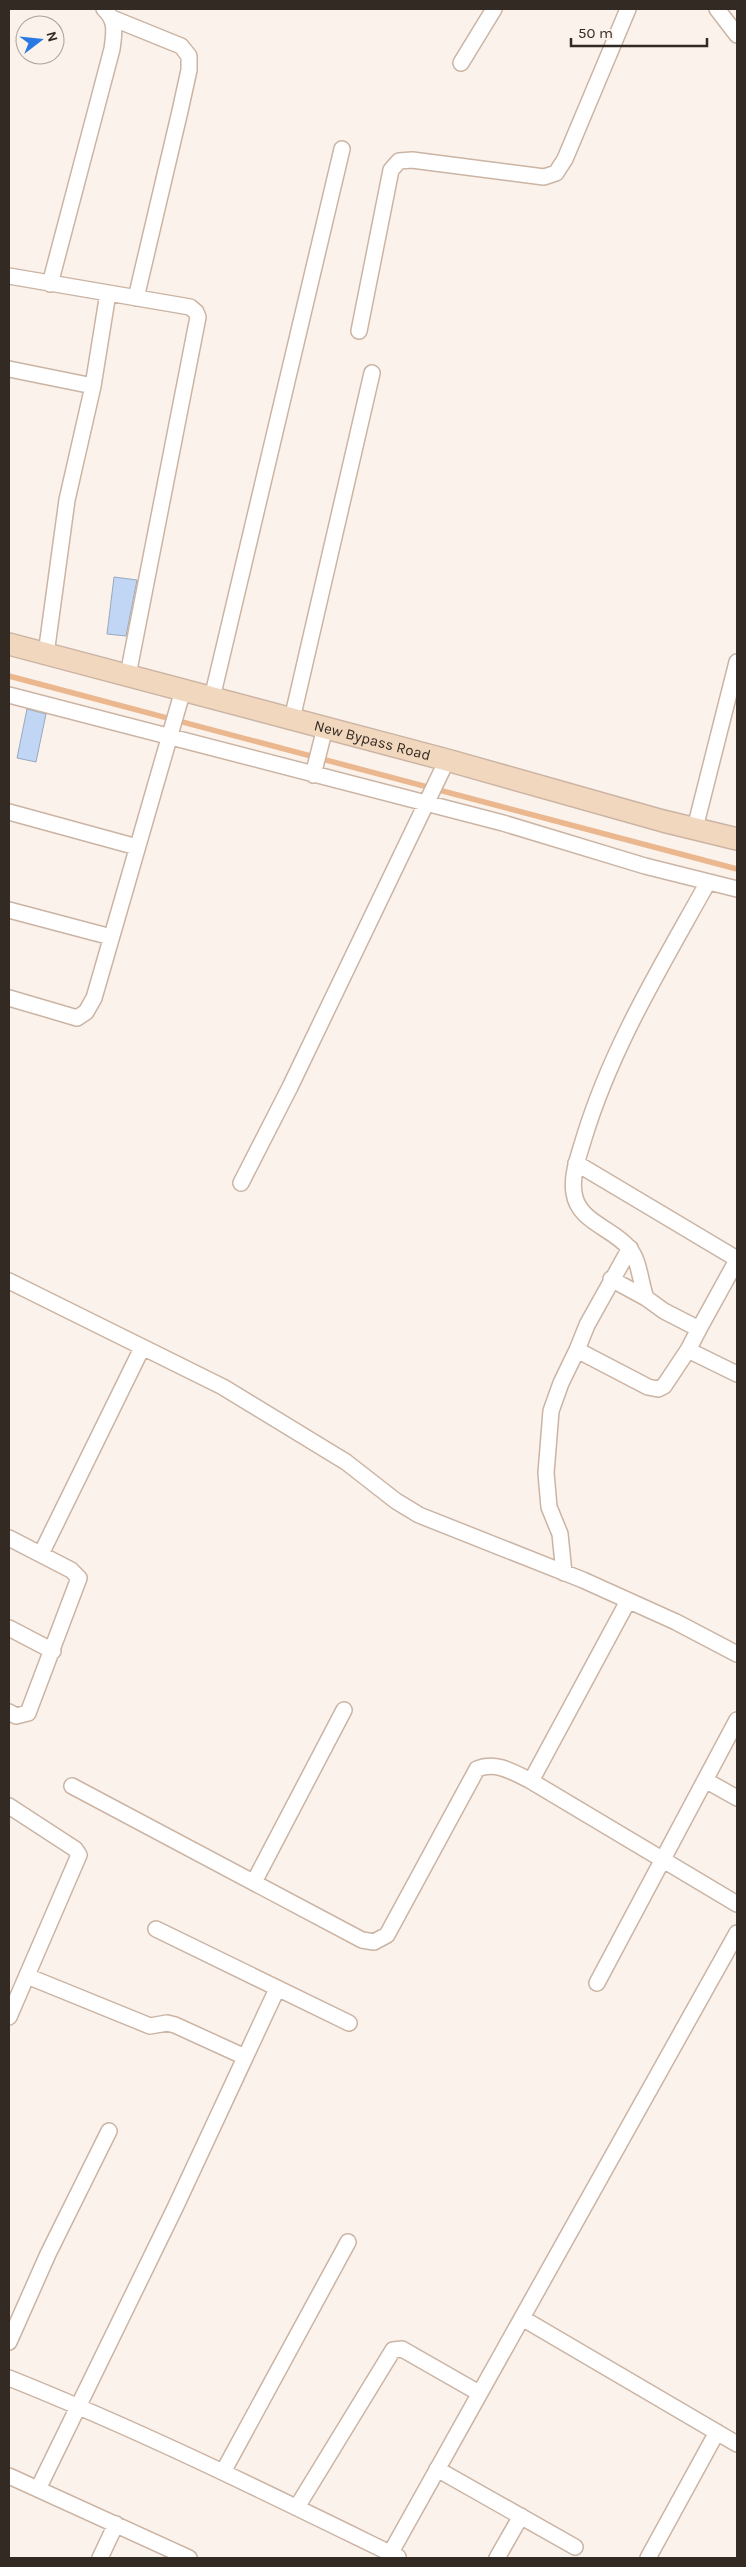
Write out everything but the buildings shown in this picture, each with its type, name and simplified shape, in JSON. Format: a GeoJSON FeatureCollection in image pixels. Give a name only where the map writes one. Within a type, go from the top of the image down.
{"type":"FeatureCollection","features":[{"type":"Feature","properties":{"kind":"main road","name":"New Bypass Road"},"geometry":{"type":"LineString","coordinates":[[9,644],[737,839]]}},
{"type":"Feature","properties":{"kind":"street"},"geometry":{"type":"LineString","coordinates":[[461,63],[494,9]]}},
{"type":"Feature","properties":{"kind":"street"},"geometry":{"type":"LineString","coordinates":[[359,331],[391,170],[399,161],[412,160],[522,176],[544,177],[556,173],[565,160],[628,9]]}},
{"type":"Feature","properties":{"kind":"street"},"geometry":{"type":"LineString","coordinates":[[717,9],[737,35]]}},
{"type":"Feature","properties":{"kind":"street"},"geometry":{"type":"LineString","coordinates":[[50,284],[112,49],[114,30],[108,13]]}},
{"type":"Feature","properties":{"kind":"street"},"geometry":{"type":"LineString","coordinates":[[108,13],[181,46],[189,56],[189,70],[136,298]]}},
{"type":"Feature","properties":{"kind":"street"},"geometry":{"type":"LineString","coordinates":[[212,698],[342,149]]}},
{"type":"Feature","properties":{"kind":"street"},"geometry":{"type":"LineString","coordinates":[[9,276],[190,307],[196,312],[198,317],[128,675]]}},
{"type":"Feature","properties":{"kind":"street"},"geometry":{"type":"LineString","coordinates":[[46,654],[67,500],[93,386],[108,294]]}},
{"type":"Feature","properties":{"kind":"street"},"geometry":{"type":"LineString","coordinates":[[9,369],[93,386]]}},
{"type":"Feature","properties":{"kind":"street"},"geometry":{"type":"LineString","coordinates":[[292,719],[372,373]]}},
{"type":"Feature","properties":{"kind":"street"},"geometry":{"type":"LineString","coordinates":[[695,828],[737,662]]}},
{"type":"Feature","properties":{"kind":"street"},"geometry":{"type":"LineString","coordinates":[[9,998],[77,1018],[86,1012],[94,998],[171,726],[183,690]]}},
{"type":"Feature","properties":{"kind":"street"},"geometry":{"type":"LineString","coordinates":[[9,695],[171,726],[431,793],[504,823],[645,866],[737,889]]}},
{"type":"Feature","properties":{"kind":"street"},"geometry":{"type":"LineString","coordinates":[[316,763],[325,728]]}},
{"type":"Feature","properties":{"kind":"street"},"geometry":{"type":"LineString","coordinates":[[241,1183],[290,1087],[447,760]]}},
{"type":"Feature","properties":{"kind":"street"},"geometry":{"type":"LineString","coordinates":[[9,812],[137,847]]}},
{"type":"Feature","properties":{"kind":"street"},"geometry":{"type":"LineString","coordinates":[[646,1298],[637,1261],[630,1248],[588,1218],[578,1206],[574,1193],[576,1162],[600,1091],[625,1034],[708,882]]}},
{"type":"Feature","properties":{"kind":"street"},"geometry":{"type":"LineString","coordinates":[[9,910],[111,937]]}},
{"type":"Feature","properties":{"kind":"street"},"geometry":{"type":"LineString","coordinates":[[576,1162],[737,1260],[688,1350],[664,1386],[658,1389],[648,1387],[577,1350]]}},
{"type":"Feature","properties":{"kind":"street"},"geometry":{"type":"LineString","coordinates":[[564,1573],[560,1534],[549,1507],[546,1473],[551,1411],[561,1383],[611,1279],[630,1248]]}},
{"type":"Feature","properties":{"kind":"street"},"geometry":{"type":"LineString","coordinates":[[611,1279],[646,1298],[664,1311],[700,1329]]}},
{"type":"Feature","properties":{"kind":"street"},"geometry":{"type":"LineString","coordinates":[[9,1281],[223,1387],[346,1462],[396,1501],[419,1516],[564,1573],[628,1601],[737,1654]]}},
{"type":"Feature","properties":{"kind":"street"},"geometry":{"type":"LineString","coordinates":[[41,1554],[142,1348]]}},
{"type":"Feature","properties":{"kind":"street"},"geometry":{"type":"LineString","coordinates":[[688,1350],[737,1374]]}},
{"type":"Feature","properties":{"kind":"street"},"geometry":{"type":"LineString","coordinates":[[9,1538],[71,1570],[79,1578],[53,1651],[28,1712],[16,1716],[9,1712]]}},
{"type":"Feature","properties":{"kind":"street"},"geometry":{"type":"LineString","coordinates":[[531,1781],[628,1601]]}},
{"type":"Feature","properties":{"kind":"street"},"geometry":{"type":"LineString","coordinates":[[9,1628],[53,1651]]}},
{"type":"Feature","properties":{"kind":"street"},"geometry":{"type":"LineString","coordinates":[[254,1882],[344,1710]]}},
{"type":"Feature","properties":{"kind":"street"},"geometry":{"type":"LineString","coordinates":[[597,1983],[737,1720]]}},
{"type":"Feature","properties":{"kind":"street"},"geometry":{"type":"LineString","coordinates":[[72,1786],[362,1940],[374,1942],[387,1934],[477,1769],[486,1765],[503,1768],[531,1781],[737,1904]]}},
{"type":"Feature","properties":{"kind":"street"},"geometry":{"type":"LineString","coordinates":[[705,1780],[737,1798]]}},
{"type":"Feature","properties":{"kind":"street"},"geometry":{"type":"LineString","coordinates":[[9,1806],[75,1849],[79,1855],[9,2017]]}},
{"type":"Feature","properties":{"kind":"street"},"geometry":{"type":"LineString","coordinates":[[156,1929],[349,2023]]}},
{"type":"Feature","properties":{"kind":"street"},"geometry":{"type":"LineString","coordinates":[[9,2378],[78,2405],[224,2472],[395,2556],[437,2469],[737,1933]]}},
{"type":"Feature","properties":{"kind":"street"},"geometry":{"type":"LineString","coordinates":[[27,1976],[150,2026],[167,2023],[175,2025],[245,2057]]}},
{"type":"Feature","properties":{"kind":"street"},"geometry":{"type":"LineString","coordinates":[[38,2489],[175,2208],[277,1989]]}},
{"type":"Feature","properties":{"kind":"street"},"geometry":{"type":"LineString","coordinates":[[9,2342],[48,2254],[109,2131]]}},
{"type":"Feature","properties":{"kind":"street"},"geometry":{"type":"LineString","coordinates":[[224,2472],[348,2242]]}},
{"type":"Feature","properties":{"kind":"street"},"geometry":{"type":"LineString","coordinates":[[522,2318],[737,2444]]}},
{"type":"Feature","properties":{"kind":"street"},"geometry":{"type":"LineString","coordinates":[[297,2508],[393,2350],[402,2349],[479,2393]]}},
{"type":"Feature","properties":{"kind":"street"},"geometry":{"type":"LineString","coordinates":[[648,2558],[717,2432]]}},
{"type":"Feature","properties":{"kind":"street"},"geometry":{"type":"LineString","coordinates":[[437,2469],[575,2547]]}},
{"type":"Feature","properties":{"kind":"street"},"geometry":{"type":"LineString","coordinates":[[9,2476],[189,2558]]}},
{"type":"Feature","properties":{"kind":"street"},"geometry":{"type":"LineString","coordinates":[[497,2558],[521,2516]]}},
{"type":"Feature","properties":{"kind":"street"},"geometry":{"type":"LineString","coordinates":[[100,2558],[116,2524]]}},
{"type":"Feature","properties":{"kind":"waterway"},"geometry":{"type":"LineString","coordinates":[[9,676],[737,869]]}}]}
